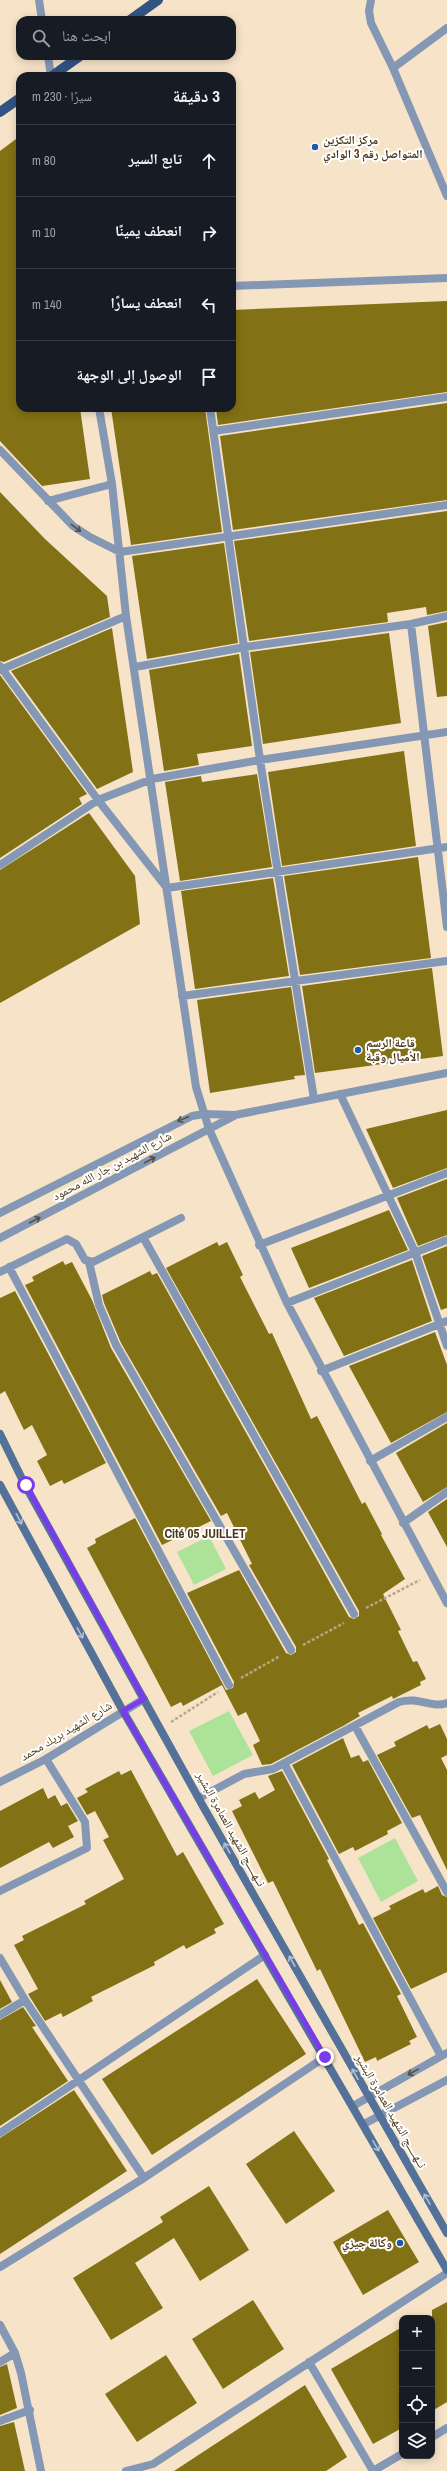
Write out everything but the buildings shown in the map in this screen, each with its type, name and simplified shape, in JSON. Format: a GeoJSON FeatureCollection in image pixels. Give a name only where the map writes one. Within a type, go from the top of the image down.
{"type":"FeatureCollection","features":[{"type":"Feature","properties":{"kind":"main road"},"geometry":{"type":"LineString","coordinates":[[136,16],[158,0]]}},
{"type":"Feature","properties":{"kind":"main road"},"geometry":{"type":"LineString","coordinates":[[58,72],[74,60]]}},
{"type":"Feature","properties":{"kind":"main road"},"geometry":{"type":"LineString","coordinates":[[0,112],[16,101]]}},
{"type":"Feature","properties":{"kind":"main road","name":"نــهـــــج الشهيد العمامرة البشير"},"geometry":{"type":"LineString","coordinates":[[0,1434],[26,1485],[198,1798],[447,2233]]}},
{"type":"Feature","properties":{"kind":"main road"},"geometry":{"type":"LineString","coordinates":[[0,1485],[123,1711],[364,2124],[447,2271]]}},
{"type":"Feature","properties":{"kind":"street"},"geometry":{"type":"LineString","coordinates":[[39,0],[41,16]]}},
{"type":"Feature","properties":{"kind":"street"},"geometry":{"type":"LineString","coordinates":[[371,0],[369,11],[371,24],[393,68],[447,196]]}},
{"type":"Feature","properties":{"kind":"street"},"geometry":{"type":"LineString","coordinates":[[393,68],[447,28]]}},
{"type":"Feature","properties":{"kind":"street"},"geometry":{"type":"LineString","coordinates":[[49,60],[51,72]]}},
{"type":"Feature","properties":{"kind":"street"},"geometry":{"type":"LineString","coordinates":[[236,286],[447,278]]}},
{"type":"Feature","properties":{"kind":"street"},"geometry":{"type":"LineString","coordinates":[[214,431],[447,398]]}},
{"type":"Feature","properties":{"kind":"street"},"geometry":{"type":"LineString","coordinates":[[100,412],[112,484],[126,616],[152,779],[196,1087],[209,1129],[259,1245],[287,1303],[321,1371],[447,1603]]}},
{"type":"Feature","properties":{"kind":"street"},"geometry":{"type":"LineString","coordinates":[[211,412],[230,535],[260,760],[314,1099]]}},
{"type":"Feature","properties":{"kind":"street"},"geometry":{"type":"LineString","coordinates":[[0,450],[74,526],[90,538],[120,552],[447,505]]}},
{"type":"Feature","properties":{"kind":"street"},"geometry":{"type":"LineString","coordinates":[[48,501],[112,484]]}},
{"type":"Feature","properties":{"kind":"street"},"geometry":{"type":"LineString","coordinates":[[126,616],[1,668],[98,800],[167,888]]}},
{"type":"Feature","properties":{"kind":"street"},"geometry":{"type":"LineString","coordinates":[[135,667],[245,647],[411,624],[447,616]]}},
{"type":"Feature","properties":{"kind":"street"},"geometry":{"type":"LineString","coordinates":[[411,624],[447,927]]}},
{"type":"Feature","properties":{"kind":"street"},"geometry":{"type":"LineString","coordinates":[[0,865],[98,800],[152,779],[260,760],[447,732]]}},
{"type":"Feature","properties":{"kind":"street"},"geometry":{"type":"LineString","coordinates":[[167,888],[447,847]]}},
{"type":"Feature","properties":{"kind":"street"},"geometry":{"type":"LineString","coordinates":[[182,996],[447,961]]}},
{"type":"Feature","properties":{"kind":"street","name":"شارع الشهيد بن جار الله محمود"},"geometry":{"type":"LineString","coordinates":[[0,1212],[181,1119],[204,1114],[235,1115],[447,1073]]}},
{"type":"Feature","properties":{"kind":"street"},"geometry":{"type":"LineString","coordinates":[[340,1094],[415,1252],[443,1322],[447,1346]]}},
{"type":"Feature","properties":{"kind":"street","name":"شارع الشهيد بن جار الله محمود"},"geometry":{"type":"LineString","coordinates":[[0,1238],[235,1115]]}},
{"type":"Feature","properties":{"kind":"street"},"geometry":{"type":"LineString","coordinates":[[259,1245],[447,1173]]}},
{"type":"Feature","properties":{"kind":"street"},"geometry":{"type":"LineString","coordinates":[[89,1262],[97,1261],[181,1218]]}},
{"type":"Feature","properties":{"kind":"street"},"geometry":{"type":"LineString","coordinates":[[143,1237],[354,1614]]}},
{"type":"Feature","properties":{"kind":"street"},"geometry":{"type":"LineString","coordinates":[[0,1272],[67,1239],[76,1244],[83,1257],[89,1262],[99,1305],[116,1345],[291,1650]]}},
{"type":"Feature","properties":{"kind":"street"},"geometry":{"type":"LineString","coordinates":[[287,1303],[447,1240]]}},
{"type":"Feature","properties":{"kind":"street"},"geometry":{"type":"LineString","coordinates":[[9,1267],[229,1685]]}},
{"type":"Feature","properties":{"kind":"street"},"geometry":{"type":"LineString","coordinates":[[321,1371],[443,1322]]}},
{"type":"Feature","properties":{"kind":"street"},"geometry":{"type":"LineString","coordinates":[[370,1461],[447,1417]]}},
{"type":"Feature","properties":{"kind":"street"},"geometry":{"type":"LineString","coordinates":[[403,1523],[447,1492]]}},
{"type":"Feature","properties":{"kind":"street","name":"شارع الشهيد بريك محمد"},"geometry":{"type":"LineString","coordinates":[[0,1782],[46,1759],[144,1699]]}},
{"type":"Feature","properties":{"kind":"street"},"geometry":{"type":"LineString","coordinates":[[198,1798],[244,1774],[269,1771],[405,1700],[416,1699],[435,1705],[447,1703]]}},
{"type":"Feature","properties":{"kind":"street"},"geometry":{"type":"LineString","coordinates":[[355,1726],[447,1892]]}},
{"type":"Feature","properties":{"kind":"street"},"geometry":{"type":"LineString","coordinates":[[0,1891],[87,1848],[85,1822],[46,1759]]}},
{"type":"Feature","properties":{"kind":"street"},"geometry":{"type":"LineString","coordinates":[[284,1763],[444,2054],[353,2106]]}},
{"type":"Feature","properties":{"kind":"street"},"geometry":{"type":"LineString","coordinates":[[0,2133],[265,1955]]}},
{"type":"Feature","properties":{"kind":"street"},"geometry":{"type":"LineString","coordinates":[[0,1958],[25,2000],[144,2178]]}},
{"type":"Feature","properties":{"kind":"street"},"geometry":{"type":"LineString","coordinates":[[0,2015],[25,2000]]}},
{"type":"Feature","properties":{"kind":"street"},"geometry":{"type":"LineString","coordinates":[[0,2267],[144,2178],[325,2057]]}},
{"type":"Feature","properties":{"kind":"street"},"geometry":{"type":"LineString","coordinates":[[364,2124],[447,2080]]}},
{"type":"Feature","properties":{"kind":"street"},"geometry":{"type":"LineString","coordinates":[[126,2471],[154,2468],[309,2362],[447,2271]]}},
{"type":"Feature","properties":{"kind":"street"},"geometry":{"type":"LineString","coordinates":[[0,2325],[15,2353],[30,2410],[41,2471]]}},
{"type":"Feature","properties":{"kind":"street"},"geometry":{"type":"LineString","coordinates":[[0,2362],[15,2353]]}},
{"type":"Feature","properties":{"kind":"street"},"geometry":{"type":"LineString","coordinates":[[309,2362],[373,2471],[399,2456]]}},
{"type":"Feature","properties":{"kind":"street"},"geometry":{"type":"LineString","coordinates":[[0,2421],[30,2410]]}},
{"type":"Feature","properties":{"kind":"street"},"geometry":{"type":"LineString","coordinates":[[435,2435],[447,2428]]}},
{"type":"Feature","properties":{"kind":"green space"},"geometry":{"type":"Polygon","coordinates":[[[209,1536],[226,1569],[194,1585],[177,1552],[209,1536]]]}},
{"type":"Feature","properties":{"kind":"green space"},"geometry":{"type":"Polygon","coordinates":[[[229,1711],[253,1755],[213,1776],[189,1731],[229,1711]]]}},
{"type":"Feature","properties":{"kind":"green space"},"geometry":{"type":"Polygon","coordinates":[[[395,1838],[418,1881],[381,1902],[358,1858],[395,1838]]]}},
{"type":"Feature","properties":{"kind":"place","name":"مركز التكزين المتواصل رقم 3 الوادي"},"geometry":{"type":"Point","coordinates":[315,147]}},
{"type":"Feature","properties":{"kind":"place","name":"قاعة الرسم الأميال وقبة"},"geometry":{"type":"Point","coordinates":[358,1050]}},
{"type":"Feature","properties":{"kind":"place","name":"وكالة جيزي"},"geometry":{"type":"Point","coordinates":[400,2243]}},
{"type":"Feature","properties":{"kind":"district","name":"Cité 05 JUILLET"},"geometry":{"type":"Point","coordinates":[205,1533]}},
{"type":"Feature","properties":{"kind":"route"},"geometry":{"type":"LineString","coordinates":[[26,1485],[144,1699],[123,1711],[325,2057]]}}]}
